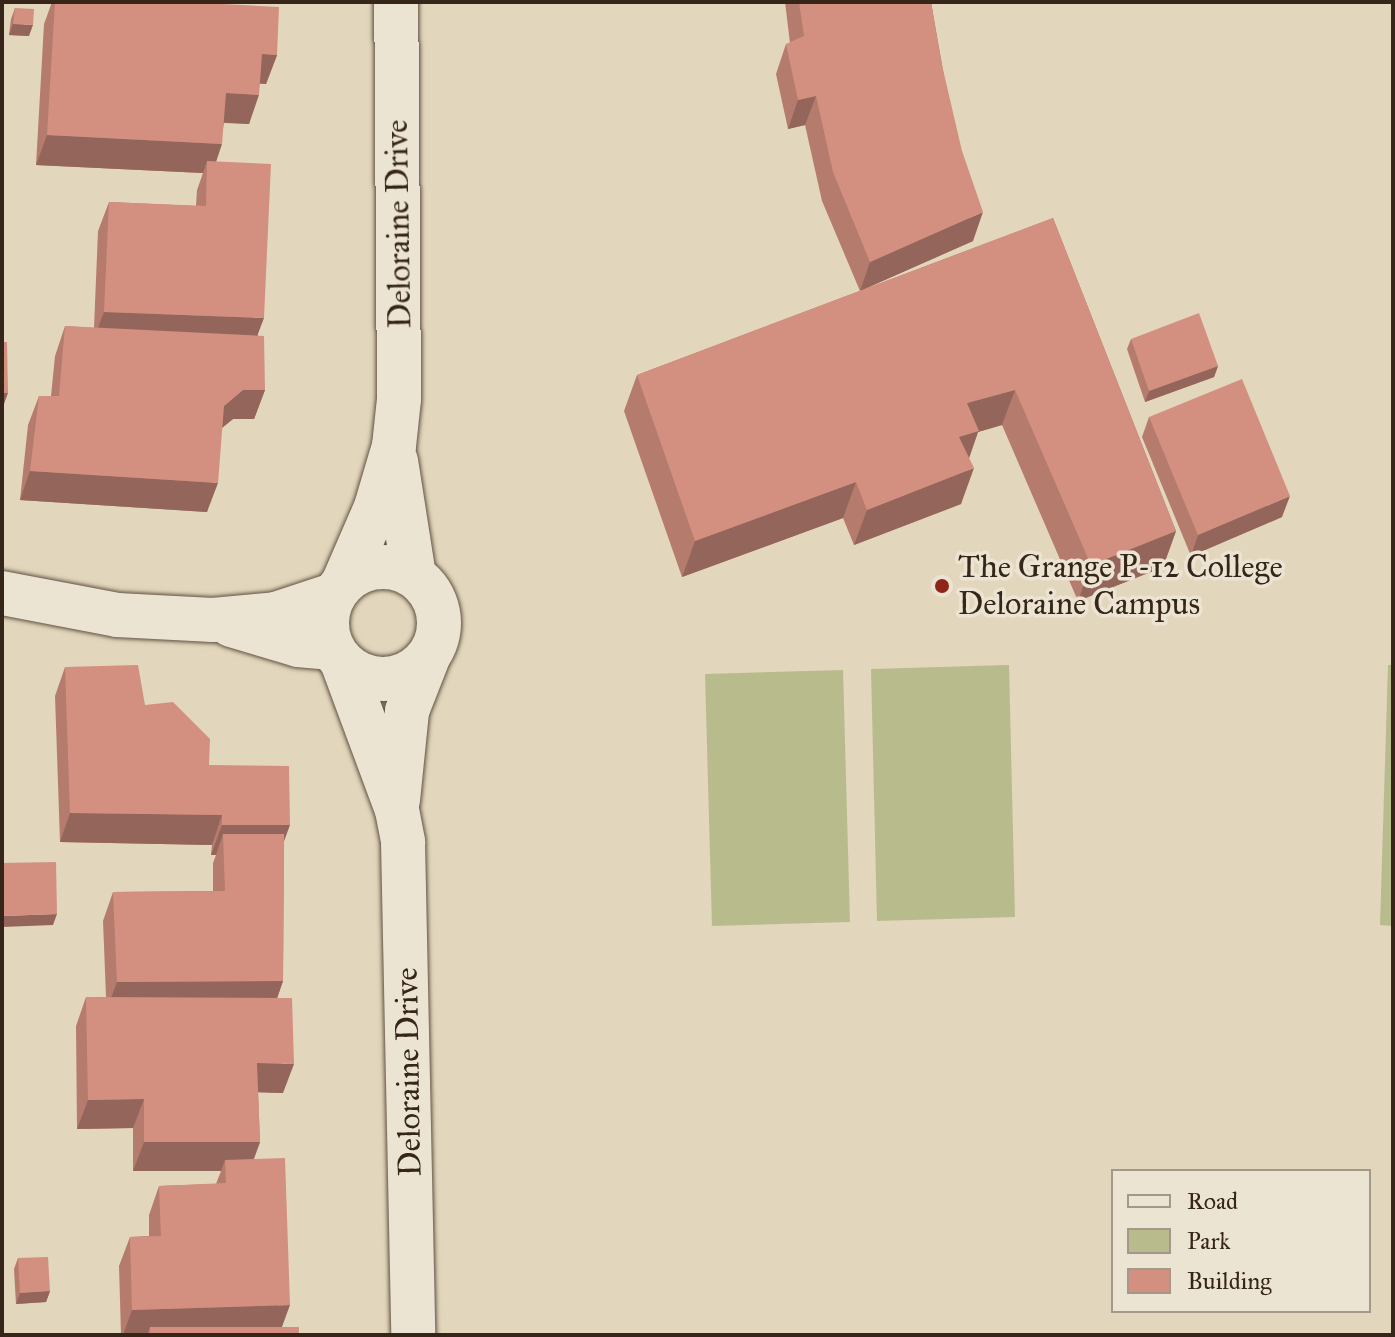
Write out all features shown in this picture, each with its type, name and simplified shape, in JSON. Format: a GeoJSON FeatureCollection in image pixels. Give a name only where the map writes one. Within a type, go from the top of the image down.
{"type":"FeatureCollection","features":[{"type":"Feature","properties":{"kind":"street","name":"Deloraine Drive"},"geometry":{"type":"LineString","coordinates":[[396,2],[401,336],[394,446],[414,576]]}},
{"type":"Feature","properties":{"kind":"street","name":"Deloraine Drive"},"geometry":{"type":"LineString","coordinates":[[338,588],[376,507],[394,446]]}},
{"type":"Feature","properties":{"kind":"street"},"geometry":{"type":"LineString","coordinates":[[2,593],[117,615],[213,620],[276,614],[378,567],[414,576],[437,606],[436,643],[427,660],[401,677],[386,680],[370,679],[338,656],[213,620]]}},
{"type":"Feature","properties":{"kind":"street"},"geometry":{"type":"LineString","coordinates":[[338,588],[326,622],[338,656]]}},
{"type":"Feature","properties":{"kind":"street","name":"Deloraine Drive"},"geometry":{"type":"LineString","coordinates":[[338,656],[397,810],[406,876],[413,1335]]}},
{"type":"Feature","properties":{"kind":"street","name":"Deloraine Drive"},"geometry":{"type":"LineString","coordinates":[[397,810],[407,711],[427,660]]}},
{"type":"Feature","properties":{"kind":"green space"},"geometry":{"type":"Polygon","coordinates":[[[1009,665],[1015,917],[877,921],[871,669],[1009,665]]]}},
{"type":"Feature","properties":{"kind":"green space"},"geometry":{"type":"Polygon","coordinates":[[[1388,665],[1393,665],[1393,926],[1380,925],[1388,665]]]}},
{"type":"Feature","properties":{"kind":"green space"},"geometry":{"type":"Polygon","coordinates":[[[843,670],[850,922],[712,926],[705,674],[843,670]]]}},
{"type":"Feature","properties":{"kind":"building"},"geometry":{"type":"Polygon","coordinates":[[[55,2],[185,2],[279,7],[277,55],[262,54],[259,95],[226,93],[222,144],[47,135],[55,2]]]}},
{"type":"Feature","properties":{"kind":"building"},"geometry":{"type":"Polygon","coordinates":[[[799,2],[931,2],[962,151],[983,212],[870,262],[833,172],[816,96],[798,100],[786,44],[804,36],[799,2]]]}},
{"type":"Feature","properties":{"kind":"building"},"geometry":{"type":"Polygon","coordinates":[[[15,8],[34,9],[33,25],[13,24],[15,8]]]}},
{"type":"Feature","properties":{"kind":"building"},"geometry":{"type":"Polygon","coordinates":[[[207,161],[271,164],[264,318],[104,312],[109,202],[206,206],[207,161]]]}},
{"type":"Feature","properties":{"kind":"building"},"geometry":{"type":"Polygon","coordinates":[[[1053,218],[1176,531],[1091,565],[1015,390],[967,403],[979,431],[959,437],[974,468],[867,510],[856,482],[695,541],[637,375],[1053,218]]]}},
{"type":"Feature","properties":{"kind":"building"},"geometry":{"type":"Polygon","coordinates":[[[1199,313],[1218,366],[1149,391],[1131,339],[1199,313]]]}},
{"type":"Feature","properties":{"kind":"building"},"geometry":{"type":"Polygon","coordinates":[[[65,326],[264,336],[265,390],[243,390],[224,406],[218,483],[30,471],[39,396],[59,396],[65,326]]]}},
{"type":"Feature","properties":{"kind":"building"},"geometry":{"type":"Polygon","coordinates":[[[2,342],[7,342],[8,393],[2,393],[2,342]]]}},
{"type":"Feature","properties":{"kind":"building"},"geometry":{"type":"Polygon","coordinates":[[[1242,379],[1290,496],[1198,535],[1149,417],[1242,379]]]}},
{"type":"Feature","properties":{"kind":"building"},"geometry":{"type":"Polygon","coordinates":[[[138,665],[145,705],[173,702],[210,739],[209,765],[289,766],[290,825],[222,825],[222,815],[70,813],[65,667],[138,665]]]}},
{"type":"Feature","properties":{"kind":"building"},"geometry":{"type":"Polygon","coordinates":[[[223,834],[284,834],[283,981],[117,982],[113,892],[225,891],[223,834]]]}},
{"type":"Feature","properties":{"kind":"building"},"geometry":{"type":"Polygon","coordinates":[[[56,862],[57,914],[2,916],[2,863],[56,862]]]}},
{"type":"Feature","properties":{"kind":"building"},"geometry":{"type":"Polygon","coordinates":[[[86,997],[292,998],[294,1064],[257,1063],[260,1142],[144,1142],[144,1099],[88,1100],[86,997]]]}},
{"type":"Feature","properties":{"kind":"building"},"geometry":{"type":"Polygon","coordinates":[[[285,1158],[290,1305],[132,1310],[130,1237],[161,1236],[159,1186],[226,1183],[225,1160],[285,1158]]]}},
{"type":"Feature","properties":{"kind":"building"},"geometry":{"type":"Polygon","coordinates":[[[48,1257],[50,1291],[20,1293],[18,1258],[48,1257]]]}},
{"type":"Feature","properties":{"kind":"building"},"geometry":{"type":"Polygon","coordinates":[[[150,1327],[299,1327],[299,1335],[150,1335],[150,1327]]]}},
{"type":"Feature","properties":{"kind":"place","name":"The Grange P-12 College Deloraine Campus"},"geometry":{"type":"Point","coordinates":[942,586]}}]}
